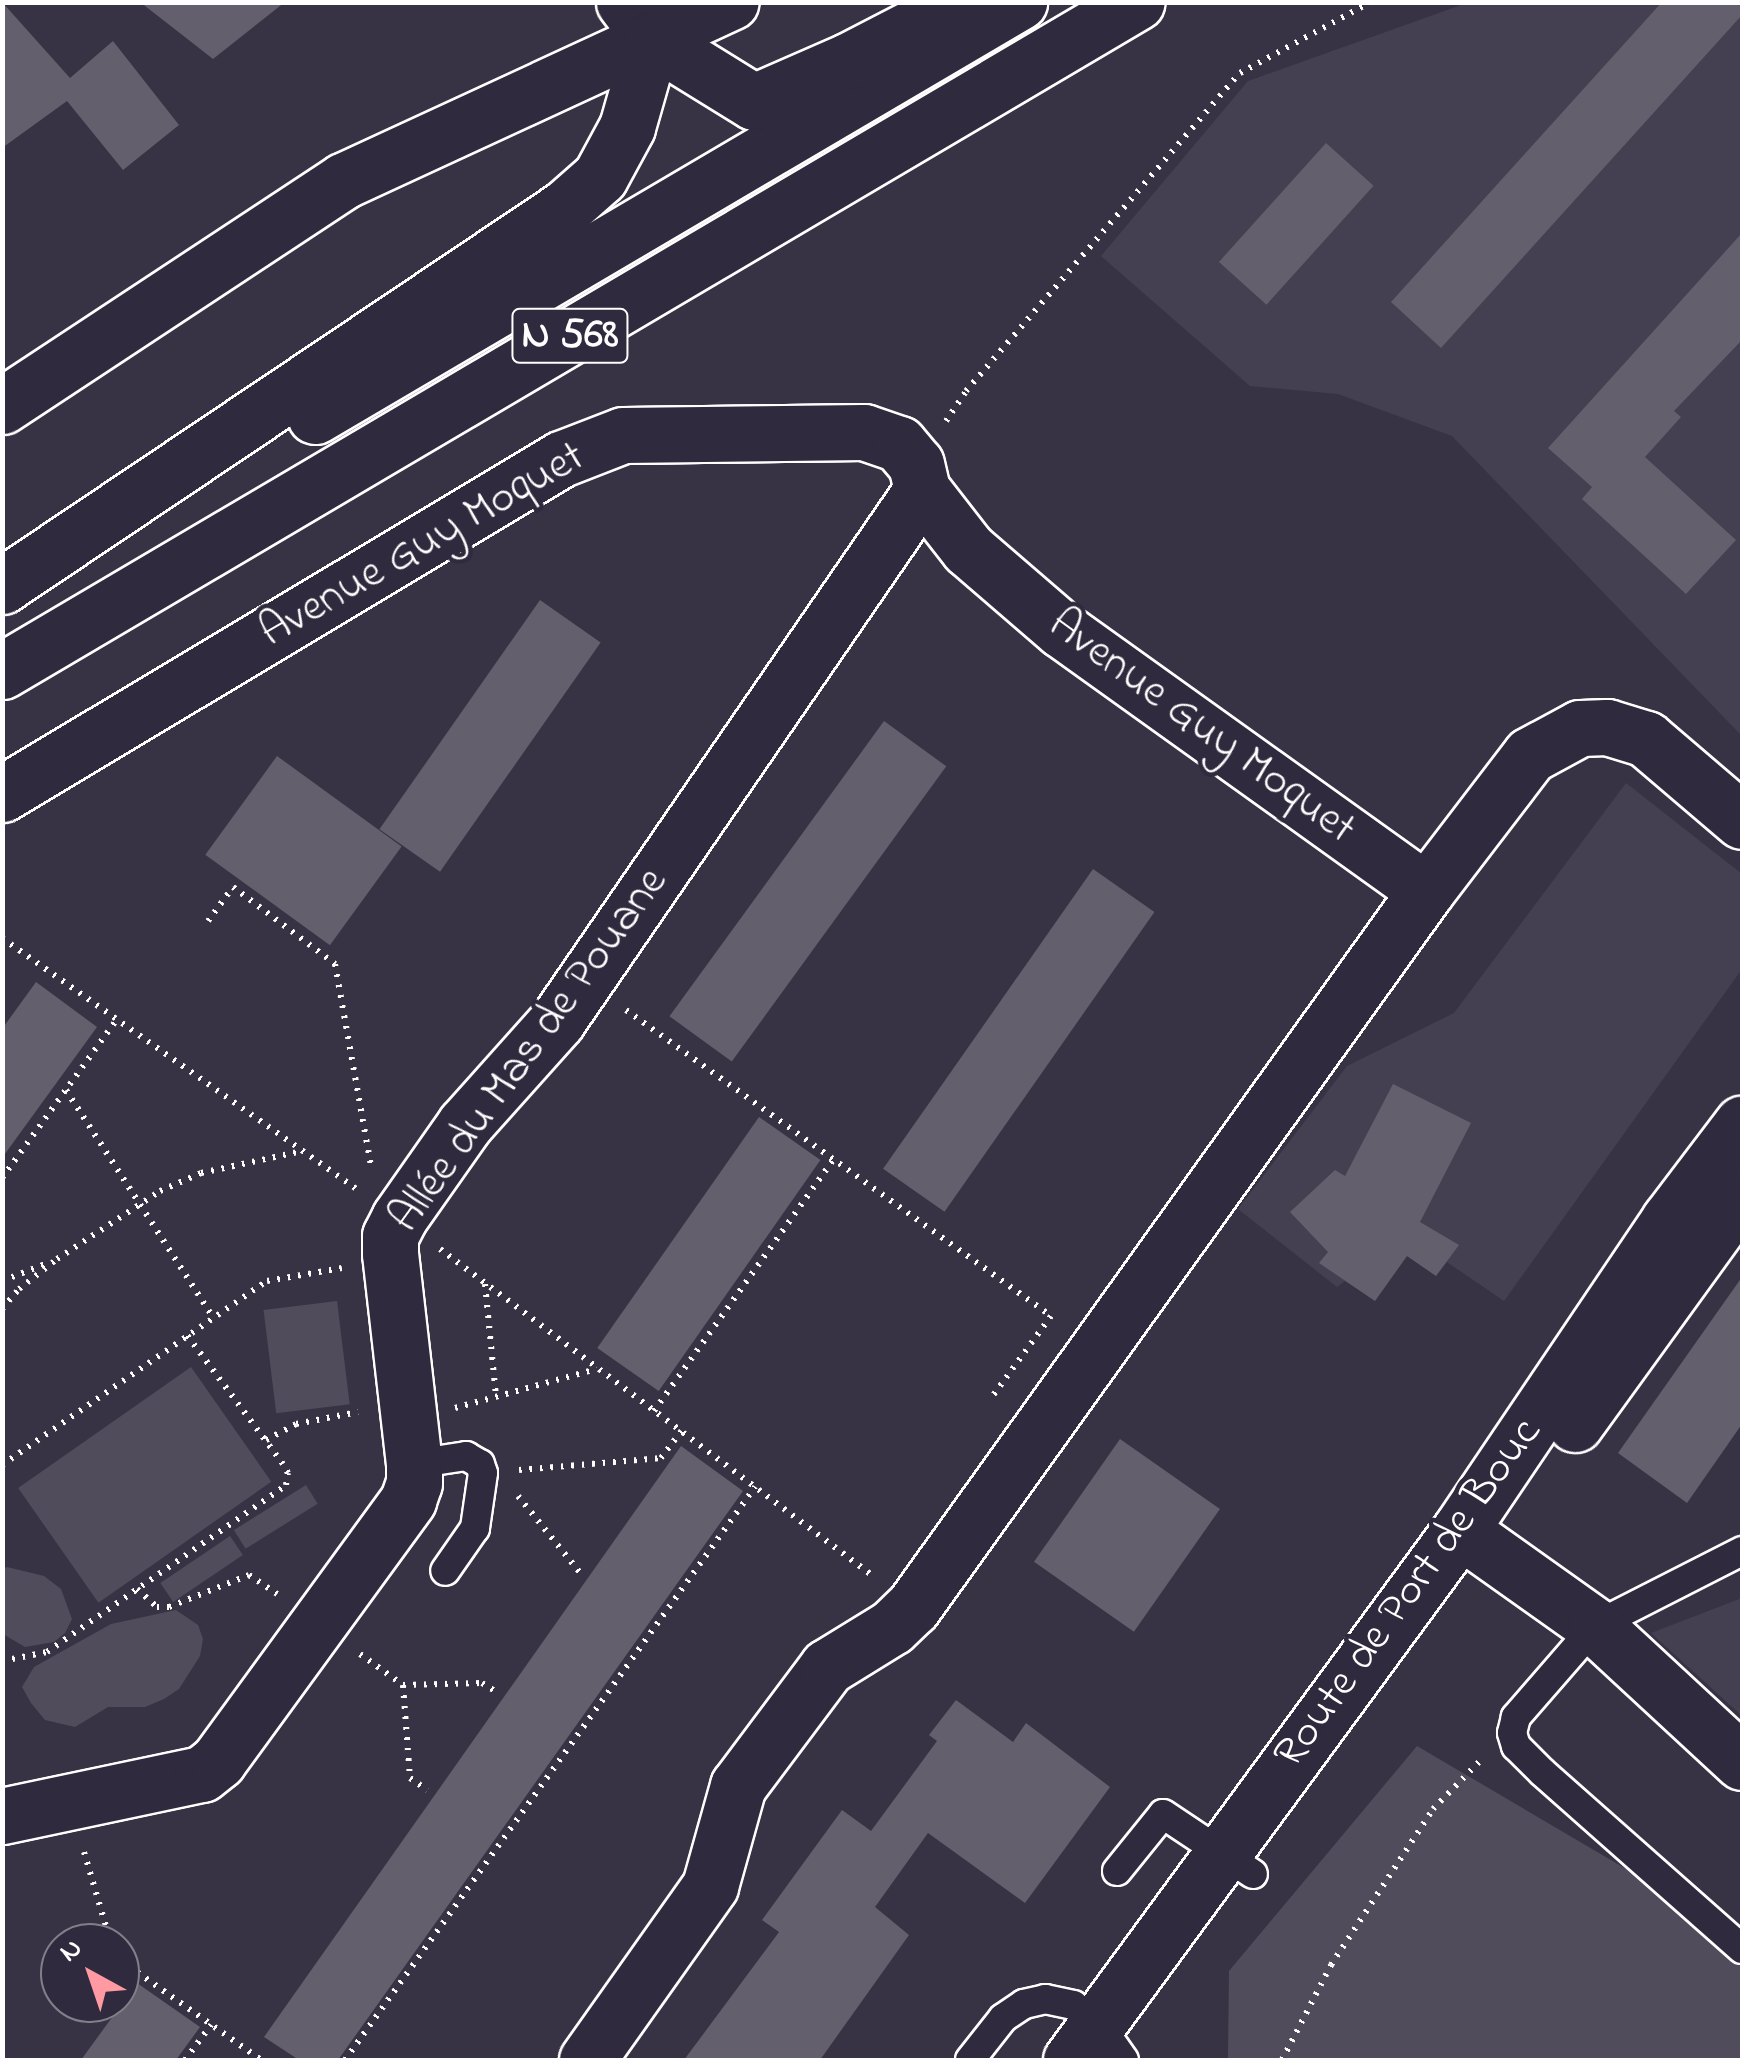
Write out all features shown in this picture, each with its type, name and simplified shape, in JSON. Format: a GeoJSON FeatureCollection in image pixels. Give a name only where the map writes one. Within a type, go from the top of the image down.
{"type":"FeatureCollection","features":[{"type":"Feature","properties":{"kind":"main road"},"geometry":{"type":"LineString","coordinates":[[2,406],[342,181],[638,21],[731,2]]}},
{"type":"Feature","properties":{"kind":"main road"},"geometry":{"type":"LineString","coordinates":[[638,21],[754,102],[848,61],[962,2]]}},
{"type":"Feature","properties":{"kind":"main road","name":"N 568"},"geometry":{"type":"LineString","coordinates":[[2,598],[1019,2]]}},
{"type":"Feature","properties":{"kind":"main road","name":"N 568"},"geometry":{"type":"LineString","coordinates":[[2,671],[1137,2]]}},
{"type":"Feature","properties":{"kind":"main road"},"geometry":{"type":"LineString","coordinates":[[2,586],[566,207],[600,176],[627,126],[638,21]]}},
{"type":"Feature","properties":{"kind":"main road","name":"Avenue Guy Moquet"},"geometry":{"type":"LineString","coordinates":[[2,794],[560,459],[623,435],[864,432],[899,444],[968,549],[1062,630],[1426,891]]}},
{"type":"Feature","properties":{"kind":"main road","name":"Allée du Mas de Pouane"},"geometry":{"type":"LineString","coordinates":[[2,1816],[184,1780],[218,1760],[408,1500],[414,1464],[388,1211],[556,1021],[919,477]]}},
{"type":"Feature","properties":{"kind":"main road"},"geometry":{"type":"LineString","coordinates":[[587,2060],[710,1886],[738,1786],[827,1667],[892,1627],[914,1606],[1426,891],[1530,755],[1580,728],[1607,727],[1646,739],[1742,820]]}},
{"type":"Feature","properties":{"kind":"main road","name":"Route de Port de Bouc"},"geometry":{"type":"LineString","coordinates":[[1473,1539],[1669,1220],[1742,1124]]}},
{"type":"Feature","properties":{"kind":"main road","name":"Route de Port de Bouc"},"geometry":{"type":"LineString","coordinates":[[1107,2052],[1238,1863],[1473,1539],[1742,1193]]}},
{"type":"Feature","properties":{"kind":"main road"},"geometry":{"type":"LineString","coordinates":[[1473,1539],[1595,1626],[1742,1762]]}},
{"type":"Feature","properties":{"kind":"lane"},"geometry":{"type":"LineString","coordinates":[[414,1464],[466,1456],[491,1472],[475,1528],[446,1571]]}},
{"type":"Feature","properties":{"kind":"lane"},"geometry":{"type":"LineString","coordinates":[[1742,1551],[1595,1626],[1516,1717],[1512,1733],[1516,1746],[1542,1772],[1742,1950]]}},
{"type":"Feature","properties":{"kind":"lane"},"geometry":{"type":"LineString","coordinates":[[1118,1871],[1163,1814],[1238,1863]]}},
{"type":"Feature","properties":{"kind":"lane"},"geometry":{"type":"LineString","coordinates":[[970,2060],[1004,2018],[1024,2004],[1058,2000],[1107,2052]]}},
{"type":"Feature","properties":{"kind":"path"},"geometry":{"type":"LineString","coordinates":[[919,477],[966,391],[1240,74],[1370,2]]}},
{"type":"Feature","properties":{"kind":"path"},"geometry":{"type":"LineString","coordinates":[[208,921],[233,888],[334,964],[388,1211]]}},
{"type":"Feature","properties":{"kind":"path"},"geometry":{"type":"LineString","coordinates":[[2,938],[388,1211],[914,1606]]}},
{"type":"Feature","properties":{"kind":"path"},"geometry":{"type":"LineString","coordinates":[[584,980],[1050,1316],[992,1397]]}},
{"type":"Feature","properties":{"kind":"path"},"geometry":{"type":"LineString","coordinates":[[2,1178],[117,1019]]}},
{"type":"Feature","properties":{"kind":"path"},"geometry":{"type":"LineString","coordinates":[[66,1090],[212,1316]]}},
{"type":"Feature","properties":{"kind":"path"},"geometry":{"type":"LineString","coordinates":[[2,1310],[19,1289],[58,1258],[140,1204],[201,1173],[304,1151]]}},
{"type":"Feature","properties":{"kind":"path"},"geometry":{"type":"LineString","coordinates":[[654,1411],[833,1160]]}},
{"type":"Feature","properties":{"kind":"path"},"geometry":{"type":"LineString","coordinates":[[342,1256],[346,1285]]}},
{"type":"Feature","properties":{"kind":"path"},"geometry":{"type":"LineString","coordinates":[[2,1281],[58,1258]]}},
{"type":"Feature","properties":{"kind":"path"},"geometry":{"type":"LineString","coordinates":[[2,1465],[267,1281],[344,1267]]}},
{"type":"Feature","properties":{"kind":"path"},"geometry":{"type":"LineString","coordinates":[[484,1282],[496,1397]]}},
{"type":"Feature","properties":{"kind":"path"},"geometry":{"type":"LineString","coordinates":[[2,1661],[48,1652],[286,1485],[288,1473],[266,1440],[186,1335]]}},
{"type":"Feature","properties":{"kind":"path"},"geometry":{"type":"LineString","coordinates":[[447,1411],[598,1368]]}},
{"type":"Feature","properties":{"kind":"path"},"geometry":{"type":"LineString","coordinates":[[266,1440],[296,1424],[364,1411],[362,1393]]}},
{"type":"Feature","properties":{"kind":"path"},"geometry":{"type":"LineString","coordinates":[[491,1472],[662,1458],[682,1431]]}},
{"type":"Feature","properties":{"kind":"path"},"geometry":{"type":"LineString","coordinates":[[491,1472],[582,1575]]}},
{"type":"Feature","properties":{"kind":"path"},"geometry":{"type":"LineString","coordinates":[[345,2060],[755,1487]]}},
{"type":"Feature","properties":{"kind":"path"},"geometry":{"type":"LineString","coordinates":[[268,1611],[290,1579]]}},
{"type":"Feature","properties":{"kind":"path"},"geometry":{"type":"LineString","coordinates":[[403,1685],[410,1778],[427,1790]]}},
{"type":"Feature","properties":{"kind":"path"},"geometry":{"type":"LineString","coordinates":[[1282,2060],[1331,1965],[1433,1809],[1512,1733]]}},
{"type":"Feature","properties":{"kind":"path"},"geometry":{"type":"LineString","coordinates":[[79,1835],[106,1923]]}},
{"type":"Feature","properties":{"kind":"path"},"geometry":{"type":"LineString","coordinates":[[140,1974],[261,2060]]}},
{"type":"Feature","properties":{"kind":"path"},"geometry":{"type":"LineString","coordinates":[[185,2060],[211,2025]]}},
{"type":"Feature","properties":{"kind":"shaded area"},"geometry":{"type":"Polygon","coordinates":[[[1467,3],[1742,3],[1742,736],[1452,436],[1338,394],[1250,386],[1101,256],[1248,81],[1467,3]]]}},
{"type":"Feature","properties":{"kind":"shaded area"},"geometry":{"type":"Polygon","coordinates":[[[1626,783],[1742,874],[1742,969],[1504,1301],[1447,1262],[1436,1276],[1407,1256],[1375,1301],[1345,1281],[1337,1287],[1238,1209],[1347,1066],[1454,1013],[1626,783]]]}},
{"type":"Feature","properties":{"kind":"shaded area"},"geometry":{"type":"Polygon","coordinates":[[[337,1301],[350,1404],[276,1413],[264,1310],[337,1301]]]}},
{"type":"Feature","properties":{"kind":"shaded area"},"geometry":{"type":"Polygon","coordinates":[[[191,1367],[271,1482],[98,1603],[18,1488],[191,1367]]]}},
{"type":"Feature","properties":{"kind":"shaded area"},"geometry":{"type":"Polygon","coordinates":[[[306,1485],[318,1504],[246,1549],[234,1530],[306,1485]]]}},
{"type":"Feature","properties":{"kind":"shaded area"},"geometry":{"type":"Polygon","coordinates":[[[230,1536],[243,1555],[173,1602],[160,1583],[230,1536]]]}},
{"type":"Feature","properties":{"kind":"shaded area"},"geometry":{"type":"Polygon","coordinates":[[[3,1569],[44,1576],[61,1589],[72,1619],[65,1633],[54,1642],[25,1647],[3,1634],[3,1569]]]}},
{"type":"Feature","properties":{"kind":"shaded area"},"geometry":{"type":"Polygon","coordinates":[[[1742,1598],[1742,1716],[1651,1633],[1742,1598]]]}},
{"type":"Feature","properties":{"kind":"shaded area"},"geometry":{"type":"Polygon","coordinates":[[[176,1610],[198,1625],[203,1639],[200,1656],[179,1689],[164,1699],[145,1707],[108,1707],[75,1727],[45,1720],[31,1703],[22,1687],[34,1667],[111,1624],[176,1610]]]}},
{"type":"Feature","properties":{"kind":"shaded area"},"geometry":{"type":"Polygon","coordinates":[[[1417,1746],[1742,1937],[1742,2060],[1228,2060],[1229,1971],[1417,1746]]]}},
{"type":"Feature","properties":{"kind":"building"},"geometry":{"type":"Polygon","coordinates":[[[2,2],[70,78],[113,41],[179,125],[123,170],[67,101],[2,148],[2,2]]]}},
{"type":"Feature","properties":{"kind":"building"},"geometry":{"type":"Polygon","coordinates":[[[140,2],[285,2],[213,59],[140,2]]]}},
{"type":"Feature","properties":{"kind":"building"},"geometry":{"type":"Polygon","coordinates":[[[1662,2],[1742,2],[1742,15],[1441,348],[1391,302],[1662,2]]]}},
{"type":"Feature","properties":{"kind":"building"},"geometry":{"type":"Polygon","coordinates":[[[1326,143],[1374,186],[1267,305],[1219,262],[1326,143]]]}},
{"type":"Feature","properties":{"kind":"building"},"geometry":{"type":"Polygon","coordinates":[[[1742,233],[1742,340],[1674,411],[1681,417],[1645,457],[1736,540],[1686,594],[1582,499],[1592,487],[1548,448],[1742,233]]]}},
{"type":"Feature","properties":{"kind":"building"},"geometry":{"type":"Polygon","coordinates":[[[540,600],[601,642],[440,872],[379,829],[540,600]]]}},
{"type":"Feature","properties":{"kind":"building"},"geometry":{"type":"Polygon","coordinates":[[[884,721],[946,766],[732,1062],[669,1016],[884,721]]]}},
{"type":"Feature","properties":{"kind":"building"},"geometry":{"type":"Polygon","coordinates":[[[277,756],[402,847],[330,945],[205,855],[277,756]]]}},
{"type":"Feature","properties":{"kind":"building"},"geometry":{"type":"Polygon","coordinates":[[[1093,869],[1154,912],[945,1212],[883,1169],[1093,869]]]}},
{"type":"Feature","properties":{"kind":"building"},"geometry":{"type":"Polygon","coordinates":[[[36,982],[97,1027],[2,1158],[2,1029],[36,982]]]}},
{"type":"Feature","properties":{"kind":"building"},"geometry":{"type":"Polygon","coordinates":[[[1393,1084],[1471,1123],[1420,1222],[1459,1245],[1436,1276],[1407,1256],[1375,1301],[1319,1263],[1328,1252],[1290,1212],[1335,1170],[1345,1176],[1393,1084]]]}},
{"type":"Feature","properties":{"kind":"building"},"geometry":{"type":"Polygon","coordinates":[[[759,1117],[820,1160],[659,1391],[597,1348],[759,1117]]]}},
{"type":"Feature","properties":{"kind":"building"},"geometry":{"type":"Polygon","coordinates":[[[1742,1277],[1742,1424],[1687,1503],[1618,1453],[1742,1277]]]}},
{"type":"Feature","properties":{"kind":"building"},"geometry":{"type":"Polygon","coordinates":[[[1120,1439],[1220,1509],[1134,1632],[1034,1562],[1120,1439]]]}},
{"type":"Feature","properties":{"kind":"building"},"geometry":{"type":"Polygon","coordinates":[[[681,1446],[743,1491],[338,2060],[299,2060],[264,2037],[681,1446]]]}},
{"type":"Feature","properties":{"kind":"building"},"geometry":{"type":"Polygon","coordinates":[[[956,1700],[1013,1742],[1026,1723],[1110,1787],[1025,1903],[928,1833],[875,1907],[909,1935],[820,2060],[684,2060],[779,1932],[762,1920],[842,1810],[871,1831],[937,1741],[929,1735],[956,1700]]]}},
{"type":"Feature","properties":{"kind":"building"},"geometry":{"type":"Polygon","coordinates":[[[140,1985],[200,2027],[176,2060],[81,2060],[108,2023],[140,2023],[140,1985]]]}}]}
